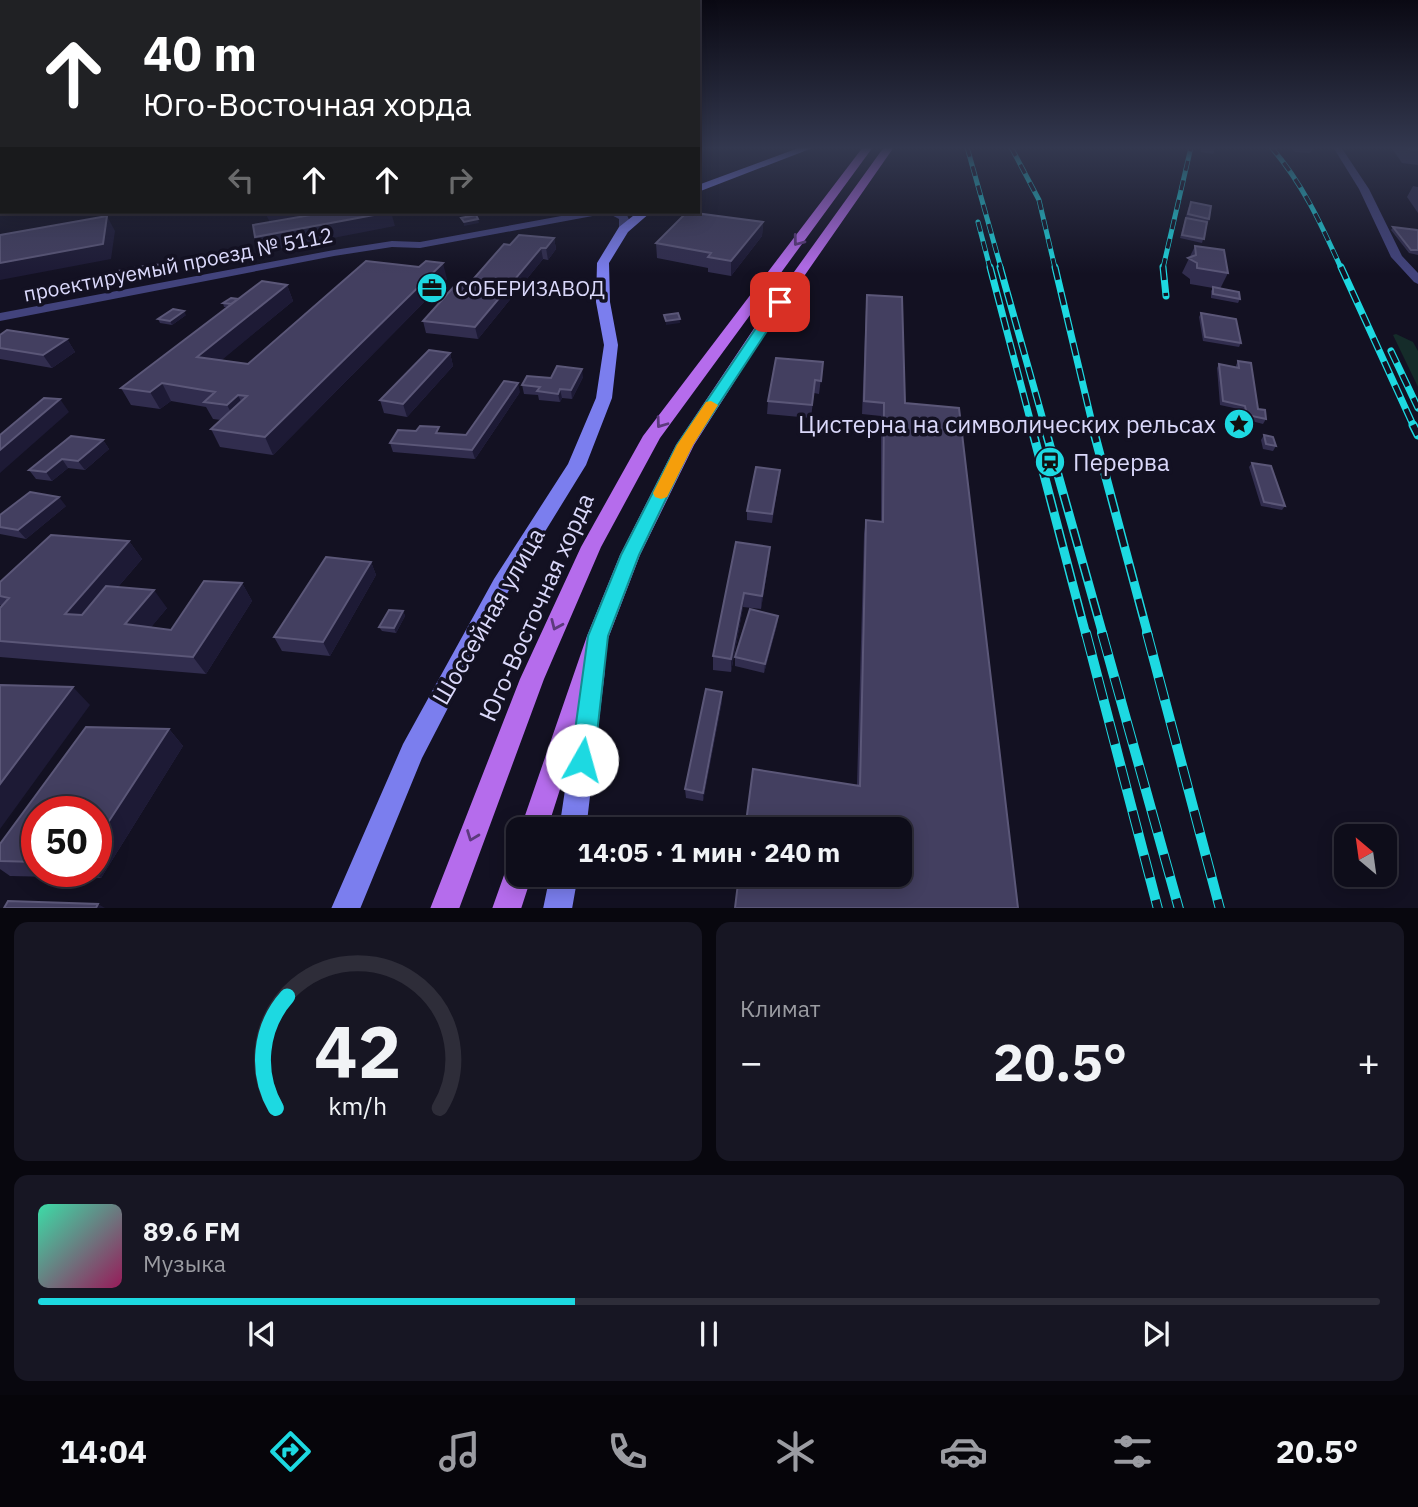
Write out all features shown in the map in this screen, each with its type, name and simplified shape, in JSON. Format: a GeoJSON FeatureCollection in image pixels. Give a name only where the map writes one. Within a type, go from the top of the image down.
{"type":"FeatureCollection","features":[{"type":"Feature","properties":{"kind":"main road","name":"Юго-Восточная хорда"},"geometry":{"type":"LineString","coordinates":[[444,908],[532,679],[591,547],[652,436],[835,189]]}},
{"type":"Feature","properties":{"kind":"main road"},"geometry":{"type":"LineString","coordinates":[[537,817],[598,636],[630,555],[685,445],[768,318],[859,189]]}},
{"type":"Feature","properties":{"kind":"main road","name":"Шоссейная улица"},"geometry":{"type":"LineString","coordinates":[[345,908],[412,752],[501,585],[577,466],[604,398],[611,345],[603,302],[603,263],[617,221],[639,214]]}},
{"type":"Feature","properties":{"kind":"main road"},"geometry":{"type":"LineString","coordinates":[[574,817],[598,636]]}},
{"type":"Feature","properties":{"kind":"main road"},"geometry":{"type":"LineString","coordinates":[[506,908],[513,887]]}},
{"type":"Feature","properties":{"kind":"main road"},"geometry":{"type":"LineString","coordinates":[[557,908],[561,887]]}},
{"type":"Feature","properties":{"kind":"street"},"geometry":{"type":"LineString","coordinates":[[1364,189],[1397,257],[1418,280]]}},
{"type":"Feature","properties":{"kind":"street","name":"проектируемый проезд № 5112"},"geometry":{"type":"LineString","coordinates":[[0,317],[334,253],[392,244],[420,245],[587,214]]}},
{"type":"Feature","properties":{"kind":"green space"},"geometry":{"type":"Polygon","coordinates":[[[1393,335],[1413,342],[1418,351],[1418,387],[1393,335]]]}},
{"type":"Feature","properties":{"kind":"building"},"geometry":{"type":"Polygon","coordinates":[[[1191,202],[1211,206],[1209,219],[1188,214],[1191,202]]]}},
{"type":"Feature","properties":{"kind":"building"},"geometry":{"type":"Polygon","coordinates":[[[379,214],[255,237],[253,225],[311,215],[379,214]]]}},
{"type":"Feature","properties":{"kind":"building"},"geometry":{"type":"Polygon","coordinates":[[[685,214],[763,222],[731,261],[708,257],[711,253],[656,243],[685,214]]]}},
{"type":"Feature","properties":{"kind":"building"},"geometry":{"type":"Polygon","coordinates":[[[476,215],[478,219],[464,222],[461,218],[476,215]]]}},
{"type":"Feature","properties":{"kind":"building"},"geometry":{"type":"Polygon","coordinates":[[[107,216],[103,244],[0,263],[0,235],[107,216]]]}},
{"type":"Feature","properties":{"kind":"building"},"geometry":{"type":"Polygon","coordinates":[[[1186,218],[1207,222],[1204,239],[1182,235],[1186,218]]]}},
{"type":"Feature","properties":{"kind":"building"},"geometry":{"type":"Polygon","coordinates":[[[1393,227],[1417,230],[1418,250],[1411,250],[1393,227]]]}},
{"type":"Feature","properties":{"kind":"building"},"geometry":{"type":"Polygon","coordinates":[[[519,235],[554,238],[546,248],[541,248],[475,327],[423,321],[458,282],[470,283],[504,244],[510,245],[519,235]]]}},
{"type":"Feature","properties":{"kind":"building"},"geometry":{"type":"Polygon","coordinates":[[[1195,246],[1224,250],[1228,273],[1197,268],[1197,263],[1188,258],[1196,255],[1195,246]]]}},
{"type":"Feature","properties":{"kind":"building"},"geometry":{"type":"Polygon","coordinates":[[[366,261],[419,267],[426,261],[443,263],[265,437],[211,429],[247,396],[238,395],[227,405],[204,402],[215,392],[162,383],[150,392],[121,388],[262,281],[287,285],[197,357],[248,364],[366,261]]]}},
{"type":"Feature","properties":{"kind":"building"},"geometry":{"type":"Polygon","coordinates":[[[170,264],[170,268],[112,278],[112,272],[170,264]]]}},
{"type":"Feature","properties":{"kind":"building"},"geometry":{"type":"Polygon","coordinates":[[[1213,287],[1239,292],[1240,299],[1213,294],[1213,287]]]}},
{"type":"Feature","properties":{"kind":"building"},"geometry":{"type":"Polygon","coordinates":[[[867,295],[902,297],[905,403],[959,408],[1018,908],[735,908],[738,887],[912,887],[912,817],[747,817],[753,769],[860,786],[866,520],[883,522],[884,403],[864,401],[867,295]]]}},
{"type":"Feature","properties":{"kind":"building"},"geometry":{"type":"Polygon","coordinates":[[[231,298],[238,299],[231,304],[223,303],[231,298]]]}},
{"type":"Feature","properties":{"kind":"building"},"geometry":{"type":"Polygon","coordinates":[[[173,309],[184,311],[170,321],[158,319],[173,309]]]}},
{"type":"Feature","properties":{"kind":"building"},"geometry":{"type":"Polygon","coordinates":[[[678,313],[680,319],[666,321],[664,315],[678,313]]]}},
{"type":"Feature","properties":{"kind":"building"},"geometry":{"type":"Polygon","coordinates":[[[1201,313],[1236,319],[1241,343],[1205,337],[1201,313]]]}},
{"type":"Feature","properties":{"kind":"building"},"geometry":{"type":"Polygon","coordinates":[[[7,330],[67,339],[43,355],[0,348],[0,335],[7,330]]]}},
{"type":"Feature","properties":{"kind":"building"},"geometry":{"type":"Polygon","coordinates":[[[429,350],[450,353],[403,404],[380,400],[429,350]]]}},
{"type":"Feature","properties":{"kind":"building"},"geometry":{"type":"Polygon","coordinates":[[[776,358],[823,362],[821,381],[815,380],[812,405],[768,401],[776,358]]]}},
{"type":"Feature","properties":{"kind":"building"},"geometry":{"type":"Polygon","coordinates":[[[1238,361],[1251,363],[1258,409],[1265,410],[1266,419],[1247,415],[1245,406],[1223,401],[1219,364],[1239,368],[1238,361]]]}},
{"type":"Feature","properties":{"kind":"building"},"geometry":{"type":"Polygon","coordinates":[[[557,366],[582,369],[571,390],[560,389],[558,394],[537,391],[540,387],[522,385],[527,376],[551,378],[557,366]]]}},
{"type":"Feature","properties":{"kind":"building"},"geometry":{"type":"Polygon","coordinates":[[[504,381],[518,383],[472,450],[390,443],[398,430],[416,431],[420,426],[439,427],[436,433],[466,435],[504,381]]]}},
{"type":"Feature","properties":{"kind":"building"},"geometry":{"type":"Polygon","coordinates":[[[44,398],[60,399],[0,450],[0,435],[44,398]]]}},
{"type":"Feature","properties":{"kind":"building"},"geometry":{"type":"Polygon","coordinates":[[[1264,435],[1273,437],[1276,446],[1266,444],[1264,435]]]}},
{"type":"Feature","properties":{"kind":"building"},"geometry":{"type":"Polygon","coordinates":[[[71,436],[103,440],[78,461],[62,459],[46,472],[29,470],[71,436]]]}},
{"type":"Feature","properties":{"kind":"building"},"geometry":{"type":"Polygon","coordinates":[[[1252,463],[1271,466],[1285,506],[1264,502],[1252,463]]]}},
{"type":"Feature","properties":{"kind":"building"},"geometry":{"type":"Polygon","coordinates":[[[756,467],[780,470],[772,514],[747,511],[756,467]]]}},
{"type":"Feature","properties":{"kind":"building"},"geometry":{"type":"Polygon","coordinates":[[[30,492],[59,497],[18,530],[0,527],[0,515],[30,492]]]}},
{"type":"Feature","properties":{"kind":"building"},"geometry":{"type":"Polygon","coordinates":[[[51,535],[129,541],[65,614],[82,615],[106,586],[154,590],[125,624],[171,630],[204,581],[242,583],[193,657],[0,641],[0,608],[9,598],[0,596],[0,582],[51,535]]]}},
{"type":"Feature","properties":{"kind":"building"},"geometry":{"type":"Polygon","coordinates":[[[736,542],[770,547],[762,596],[744,593],[731,659],[713,656],[736,542]]]}},
{"type":"Feature","properties":{"kind":"building"},"geometry":{"type":"Polygon","coordinates":[[[326,557],[371,562],[323,642],[274,637],[326,557]]]}},
{"type":"Feature","properties":{"kind":"building"},"geometry":{"type":"Polygon","coordinates":[[[750,609],[778,616],[765,664],[735,657],[750,609]]]}},
{"type":"Feature","properties":{"kind":"building"},"geometry":{"type":"Polygon","coordinates":[[[389,610],[403,611],[394,628],[379,627],[389,610]]]}},
{"type":"Feature","properties":{"kind":"building"},"geometry":{"type":"Polygon","coordinates":[[[0,685],[73,687],[0,784],[0,685]]]}},
{"type":"Feature","properties":{"kind":"building"},"geometry":{"type":"Polygon","coordinates":[[[706,689],[722,692],[703,793],[685,789],[706,689]]]}},
{"type":"Feature","properties":{"kind":"building"},"geometry":{"type":"Polygon","coordinates":[[[86,727],[169,729],[112,816],[112,796],[35,796],[86,727]]]}},
{"type":"Feature","properties":{"kind":"building"},"geometry":{"type":"Polygon","coordinates":[[[21,815],[21,862],[0,861],[0,844],[21,815]]]}},
{"type":"Feature","properties":{"kind":"building"},"geometry":{"type":"Polygon","coordinates":[[[8,901],[98,904],[96,908],[4,908],[8,901]]]}},
{"type":"Feature","properties":{"kind":"railway"},"geometry":{"type":"LineString","coordinates":[[979,189],[1001,268]]}},
{"type":"Feature","properties":{"kind":"railway"},"geometry":{"type":"LineString","coordinates":[[1033,189],[1039,200],[1055,268]]}},
{"type":"Feature","properties":{"kind":"railway"},"geometry":{"type":"LineString","coordinates":[[1163,268],[1181,189]]}},
{"type":"Feature","properties":{"kind":"railway"},"geometry":{"type":"LineString","coordinates":[[1302,189],[1341,268]]}},
{"type":"Feature","properties":{"kind":"railway"},"geometry":{"type":"LineString","coordinates":[[978,222],[990,268]]}},
{"type":"Feature","properties":{"kind":"railway"},"geometry":{"type":"LineString","coordinates":[[990,267],[1032,427]]}},
{"type":"Feature","properties":{"kind":"railway"},"geometry":{"type":"LineString","coordinates":[[1000,267],[1045,427]]}},
{"type":"Feature","properties":{"kind":"railway"},"geometry":{"type":"LineString","coordinates":[[1055,267],[1093,427]]}},
{"type":"Feature","properties":{"kind":"railway"},"geometry":{"type":"LineString","coordinates":[[1341,267],[1414,427]]}},
{"type":"Feature","properties":{"kind":"railway"},"geometry":{"type":"LineString","coordinates":[[1163,268],[1166,296]]}},
{"type":"Feature","properties":{"kind":"railway"},"geometry":{"type":"LineString","coordinates":[[1391,351],[1418,408]]}},
{"type":"Feature","properties":{"kind":"railway"},"geometry":{"type":"LineString","coordinates":[[1031,425],[1086,635]]}},
{"type":"Feature","properties":{"kind":"railway"},"geometry":{"type":"LineString","coordinates":[[1044,425],[1103,635]]}},
{"type":"Feature","properties":{"kind":"railway"},"geometry":{"type":"LineString","coordinates":[[1092,425],[1148,635]]}},
{"type":"Feature","properties":{"kind":"railway"},"geometry":{"type":"LineString","coordinates":[[1414,427],[1418,435]]}},
{"type":"Feature","properties":{"kind":"railway"},"geometry":{"type":"LineString","coordinates":[[1086,633],[1158,908]]}},
{"type":"Feature","properties":{"kind":"railway"},"geometry":{"type":"LineString","coordinates":[[1102,633],[1179,908]]}},
{"type":"Feature","properties":{"kind":"railway"},"geometry":{"type":"LineString","coordinates":[[1147,633],[1220,908]]}},
{"type":"Feature","properties":{"kind":"slow traffic"},"geometry":{"type":"LineString","coordinates":[[661,493],[685,445],[711,405]]}},
{"type":"Feature","properties":{"kind":"place","name":"СОБЕРИЗАВОД"},"geometry":{"type":"Point","coordinates":[432,288]}},
{"type":"Feature","properties":{"kind":"place","name":"Цистерна на символических рельсах"},"geometry":{"type":"Point","coordinates":[1239,424]}},
{"type":"Feature","properties":{"kind":"place","name":"Перерва"},"geometry":{"type":"Point","coordinates":[1050,462]}},
{"type":"Feature","properties":{"kind":"route"},"geometry":{"type":"LineString","coordinates":[[582,760],[598,636],[630,555],[685,445],[780,302]]}}]}
